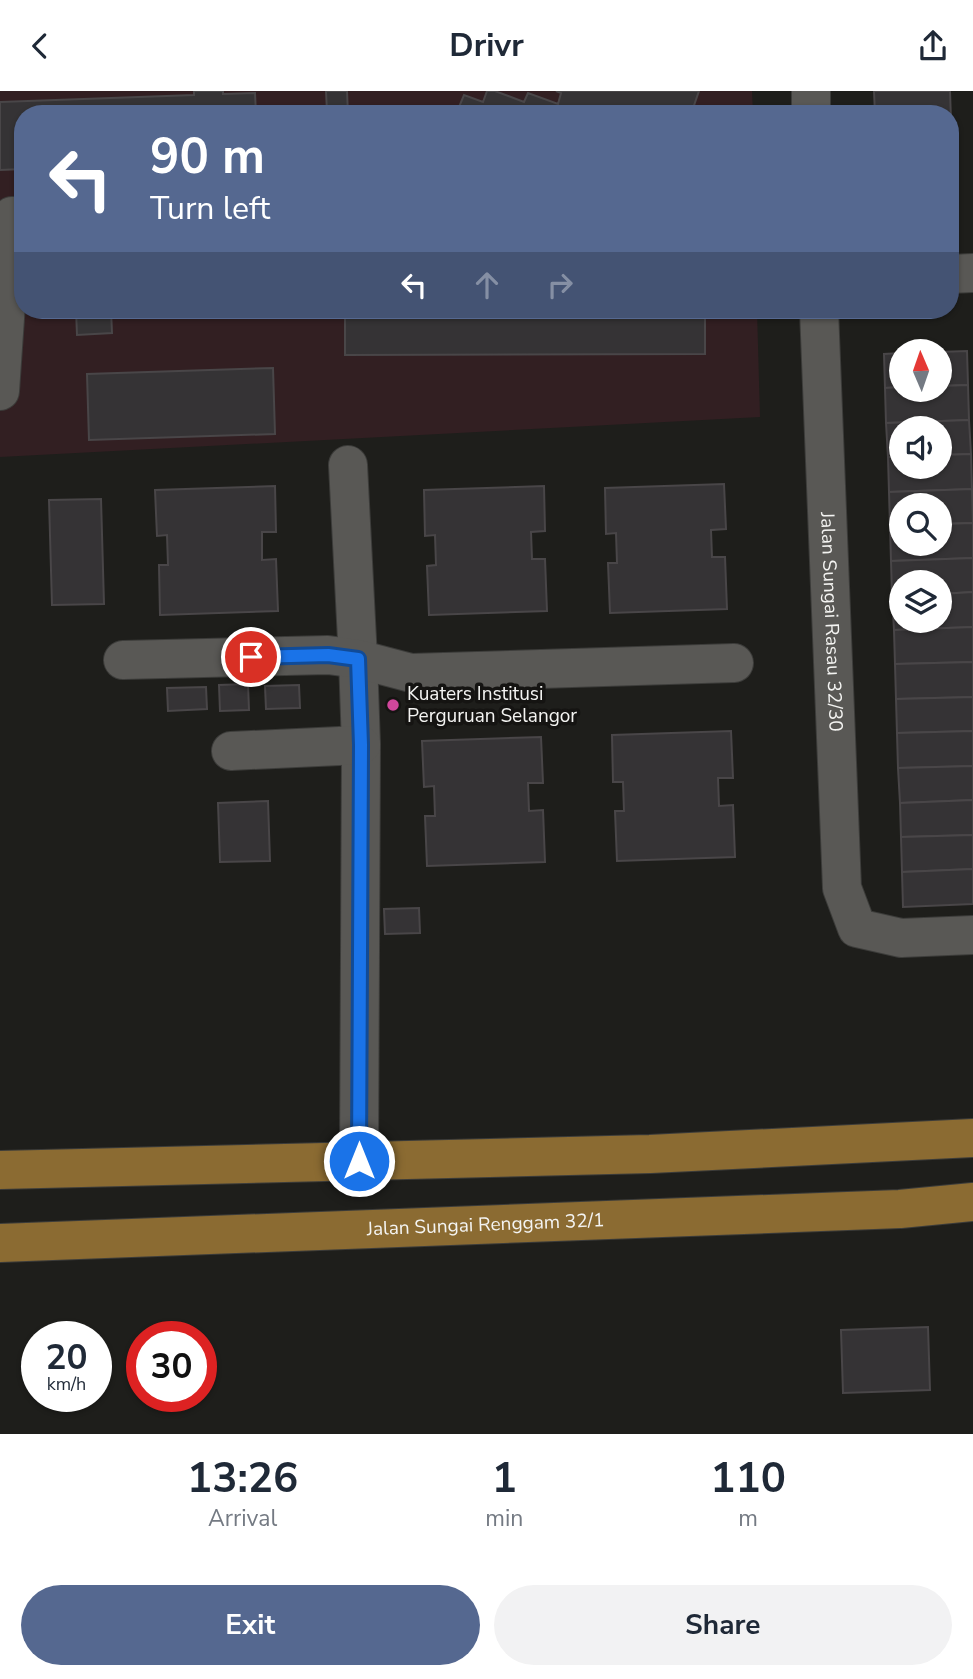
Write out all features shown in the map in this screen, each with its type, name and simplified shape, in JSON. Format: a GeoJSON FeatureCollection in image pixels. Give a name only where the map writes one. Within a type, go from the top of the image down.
{"type":"FeatureCollection","features":[{"type":"Feature","properties":{"kind":"main road"},"geometry":{"type":"LineString","coordinates":[[0,1170],[650,1154],[973,1138]]}},
{"type":"Feature","properties":{"kind":"main road","name":"Jalan Sungai Renggam 32/1"},"geometry":{"type":"LineString","coordinates":[[0,1243],[832,1212],[973,1202]]}},
{"type":"Feature","properties":{"kind":"street"},"geometry":{"type":"LineString","coordinates":[[0,391],[11,215]]}},
{"type":"Feature","properties":{"kind":"street","name":"Jalan Sungai Rasau 32/30"},"geometry":{"type":"LineString","coordinates":[[818,319],[842,888],[857,928],[901,938],[973,935]]}},
{"type":"Feature","properties":{"kind":"street"},"geometry":{"type":"LineString","coordinates":[[348,465],[361,745],[359,1161]]}},
{"type":"Feature","properties":{"kind":"street"},"geometry":{"type":"LineString","coordinates":[[122,660],[328,655],[358,659],[411,673],[734,663]]}},
{"type":"Feature","properties":{"kind":"street"},"geometry":{"type":"LineString","coordinates":[[231,751],[361,745]]}},
{"type":"Feature","properties":{"kind":"shaded area"},"geometry":{"type":"Polygon","coordinates":[[[0,91],[752,91],[753,105],[14,105],[14,319],[757,319],[760,417],[0,457],[0,91]]]}},
{"type":"Feature","properties":{"kind":"building"},"geometry":{"type":"Polygon","coordinates":[[[194,91],[255,93],[256,105],[14,105],[14,169],[0,170],[0,102],[194,95],[194,91]]]}},
{"type":"Feature","properties":{"kind":"building"},"geometry":{"type":"Polygon","coordinates":[[[326,91],[347,91],[348,105],[327,105],[326,91]]]}},
{"type":"Feature","properties":{"kind":"building"},"geometry":{"type":"Polygon","coordinates":[[[487,91],[495,91],[524,102],[528,93],[558,104],[561,93],[556,91],[699,91],[694,105],[460,105],[464,95],[483,102],[487,91]]]}},
{"type":"Feature","properties":{"kind":"building"},"geometry":{"type":"Polygon","coordinates":[[[874,91],[950,91],[950,105],[875,105],[874,91]]]}},
{"type":"Feature","properties":{"kind":"building"},"geometry":{"type":"Polygon","coordinates":[[[76,319],[111,319],[112,333],[77,335],[76,319]]]}},
{"type":"Feature","properties":{"kind":"building"},"geometry":{"type":"Polygon","coordinates":[[[345,319],[705,319],[705,354],[345,355],[345,319]]]}},
{"type":"Feature","properties":{"kind":"building"},"geometry":{"type":"Polygon","coordinates":[[[967,351],[968,385],[952,386],[952,352],[967,351]]]}},
{"type":"Feature","properties":{"kind":"building"},"geometry":{"type":"Polygon","coordinates":[[[884,354],[889,354],[889,388],[885,388],[884,354]]]}},
{"type":"Feature","properties":{"kind":"building"},"geometry":{"type":"Polygon","coordinates":[[[273,368],[275,434],[89,440],[87,374],[273,368]]]}},
{"type":"Feature","properties":{"kind":"building"},"geometry":{"type":"Polygon","coordinates":[[[968,385],[969,420],[952,421],[952,416],[889,416],[889,423],[886,423],[885,388],[889,388],[889,403],[952,403],[952,386],[968,385]]]}},
{"type":"Feature","properties":{"kind":"building"},"geometry":{"type":"Polygon","coordinates":[[[969,420],[971,454],[952,455],[952,421],[969,420]]]}},
{"type":"Feature","properties":{"kind":"building"},"geometry":{"type":"Polygon","coordinates":[[[886,423],[889,423],[889,457],[888,457],[886,423]]]}},
{"type":"Feature","properties":{"kind":"building"},"geometry":{"type":"Polygon","coordinates":[[[971,454],[972,489],[889,492],[888,457],[889,479],[952,479],[952,455],[971,454]]]}},
{"type":"Feature","properties":{"kind":"building"},"geometry":{"type":"Polygon","coordinates":[[[724,484],[726,529],[711,530],[712,557],[725,557],[727,609],[610,613],[608,563],[617,563],[616,533],[606,534],[605,488],[724,484]]]}},
{"type":"Feature","properties":{"kind":"building"},"geometry":{"type":"Polygon","coordinates":[[[275,486],[276,532],[262,532],[262,560],[276,559],[278,611],[160,615],[159,565],[168,565],[167,535],[157,536],[155,490],[275,486]]]}},
{"type":"Feature","properties":{"kind":"building"},"geometry":{"type":"Polygon","coordinates":[[[544,486],[545,531],[531,532],[532,559],[545,559],[547,611],[429,615],[427,566],[436,565],[435,535],[425,536],[424,490],[544,486]]]}},
{"type":"Feature","properties":{"kind":"building"},"geometry":{"type":"Polygon","coordinates":[[[972,489],[973,523],[952,524],[952,493],[889,492],[972,489]]]}},
{"type":"Feature","properties":{"kind":"building"},"geometry":{"type":"Polygon","coordinates":[[[101,499],[104,604],[52,605],[49,500],[101,499]]]}},
{"type":"Feature","properties":{"kind":"building"},"geometry":{"type":"Polygon","coordinates":[[[973,523],[973,558],[891,561],[891,556],[952,556],[952,524],[973,523]]]}},
{"type":"Feature","properties":{"kind":"building"},"geometry":{"type":"Polygon","coordinates":[[[973,558],[973,592],[952,593],[952,570],[891,570],[891,561],[973,558]]]}},
{"type":"Feature","properties":{"kind":"building"},"geometry":{"type":"Polygon","coordinates":[[[973,592],[973,627],[952,628],[952,593],[973,592]]]}},
{"type":"Feature","properties":{"kind":"building"},"geometry":{"type":"Polygon","coordinates":[[[973,627],[973,662],[895,664],[894,633],[952,633],[952,628],[973,627]]]}},
{"type":"Feature","properties":{"kind":"building"},"geometry":{"type":"Polygon","coordinates":[[[973,662],[973,697],[896,699],[895,664],[973,662]]]}},
{"type":"Feature","properties":{"kind":"building"},"geometry":{"type":"Polygon","coordinates":[[[248,684],[249,710],[220,711],[219,685],[248,684]]]}},
{"type":"Feature","properties":{"kind":"building"},"geometry":{"type":"Polygon","coordinates":[[[299,685],[300,708],[266,709],[265,686],[299,685]]]}},
{"type":"Feature","properties":{"kind":"building"},"geometry":{"type":"Polygon","coordinates":[[[206,687],[207,709],[168,711],[167,688],[206,687]]]}},
{"type":"Feature","properties":{"kind":"building"},"geometry":{"type":"Polygon","coordinates":[[[973,697],[973,731],[897,733],[896,699],[973,697]]]}},
{"type":"Feature","properties":{"kind":"building"},"geometry":{"type":"Polygon","coordinates":[[[731,731],[733,778],[718,778],[719,806],[733,805],[735,857],[617,861],[615,811],[624,811],[623,782],[613,782],[612,735],[731,731]]]}},
{"type":"Feature","properties":{"kind":"building"},"geometry":{"type":"Polygon","coordinates":[[[973,731],[973,766],[898,768],[897,733],[973,731]]]}},
{"type":"Feature","properties":{"kind":"building"},"geometry":{"type":"Polygon","coordinates":[[[541,737],[543,783],[528,783],[529,811],[543,810],[545,862],[427,866],[425,816],[435,816],[434,786],[424,787],[422,741],[541,737]]]}},
{"type":"Feature","properties":{"kind":"building"},"geometry":{"type":"Polygon","coordinates":[[[973,766],[973,800],[900,803],[898,768],[973,766]]]}},
{"type":"Feature","properties":{"kind":"building"},"geometry":{"type":"Polygon","coordinates":[[[973,800],[973,835],[901,837],[900,803],[973,800]]]}},
{"type":"Feature","properties":{"kind":"building"},"geometry":{"type":"Polygon","coordinates":[[[268,801],[270,861],[220,862],[218,803],[268,801]]]}},
{"type":"Feature","properties":{"kind":"building"},"geometry":{"type":"Polygon","coordinates":[[[973,835],[973,869],[902,872],[901,837],[973,835]]]}},
{"type":"Feature","properties":{"kind":"building"},"geometry":{"type":"Polygon","coordinates":[[[973,869],[973,904],[903,907],[902,872],[973,869]]]}},
{"type":"Feature","properties":{"kind":"building"},"geometry":{"type":"Polygon","coordinates":[[[419,908],[420,933],[385,934],[384,909],[419,908]]]}},
{"type":"Feature","properties":{"kind":"building"},"geometry":{"type":"Polygon","coordinates":[[[928,1327],[930,1390],[843,1393],[841,1330],[928,1327]]]}},
{"type":"Feature","properties":{"kind":"place","name":"Kuaters Institusi Perguruan Selangor"},"geometry":{"type":"Point","coordinates":[393,705]}},
{"type":"Feature","properties":{"kind":"route"},"geometry":{"type":"LineString","coordinates":[[251,657],[328,655],[358,659],[361,745],[359,1161]]}}]}
